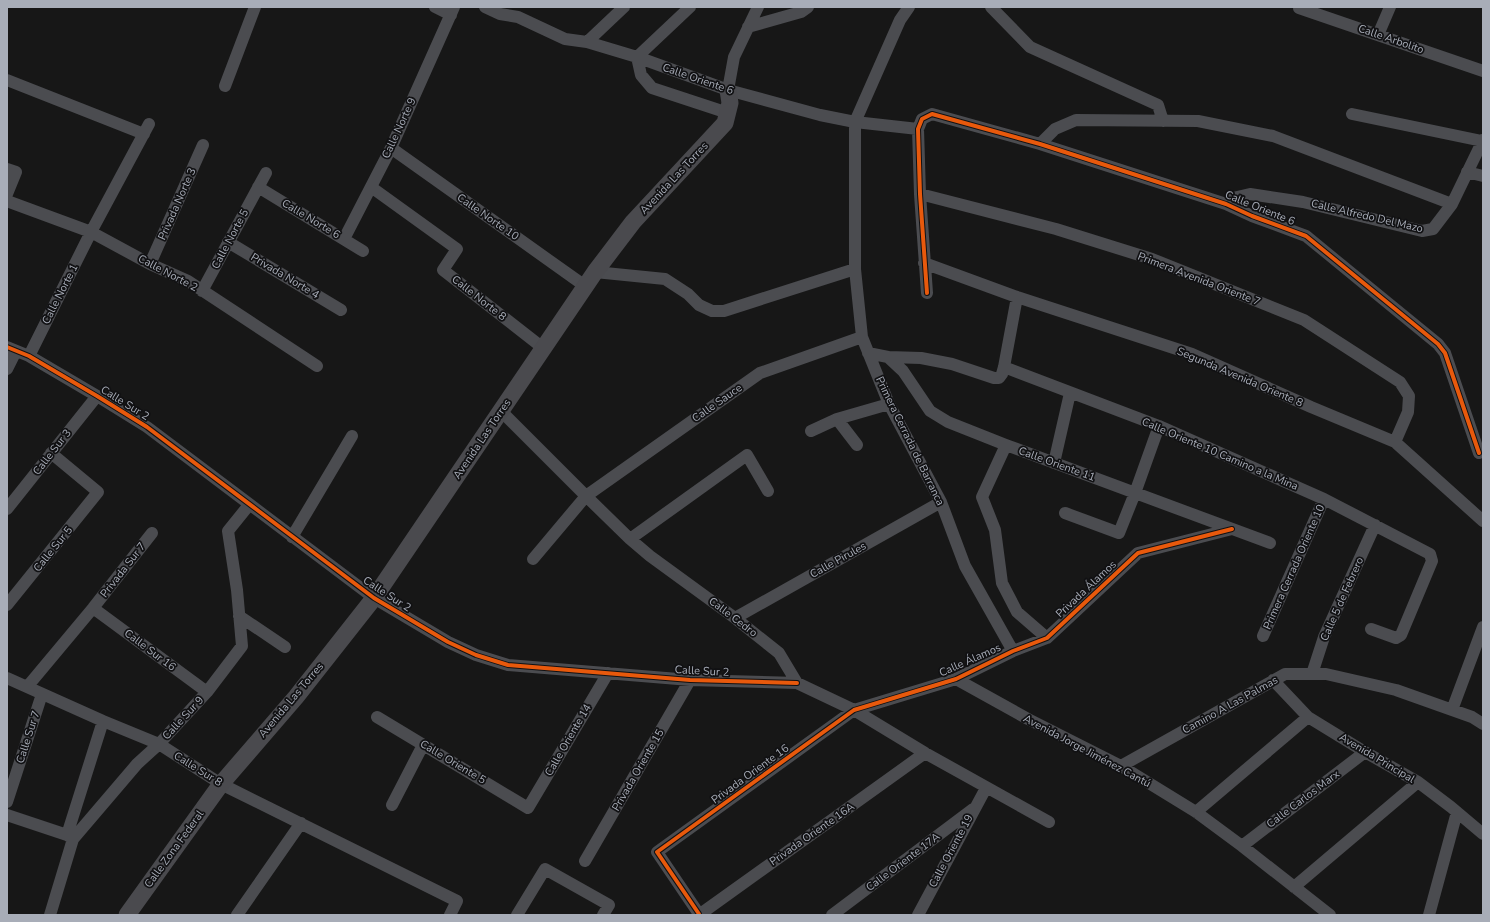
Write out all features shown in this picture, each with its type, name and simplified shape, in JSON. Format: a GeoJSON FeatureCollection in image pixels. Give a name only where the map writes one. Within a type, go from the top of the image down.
{"type":"FeatureCollection","features":[{"type":"Feature","properties":{"kind":"main road","name":"Avenida Las Torres"},"geometry":{"type":"LineString","coordinates":[[221,784],[296,697],[374,598],[585,286],[633,222],[725,123],[730,103],[728,90]]}},
{"type":"Feature","properties":{"kind":"main road","name":"Calle Zona Federal"},"geometry":{"type":"LineString","coordinates":[[127,915],[221,784]]}},
{"type":"Feature","properties":{"kind":"street"},"geometry":{"type":"LineString","coordinates":[[226,86],[254,7]]}},
{"type":"Feature","properties":{"kind":"street"},"geometry":{"type":"LineString","coordinates":[[434,7],[452,11]]}},
{"type":"Feature","properties":{"kind":"street","name":"Calle Oriente 6"},"geometry":{"type":"LineString","coordinates":[[485,7],[500,14],[521,12],[565,39],[588,42],[637,57],[728,90],[820,115],[856,122],[918,129],[922,119],[932,114],[1040,144],[1226,204],[1252,216],[1306,236],[1438,344],[1445,352],[1479,453]]}},
{"type":"Feature","properties":{"kind":"street"},"geometry":{"type":"LineString","coordinates":[[588,42],[624,7]]}},
{"type":"Feature","properties":{"kind":"street"},"geometry":{"type":"LineString","coordinates":[[690,7],[637,57],[641,75],[652,88],[728,113]]}},
{"type":"Feature","properties":{"kind":"street"},"geometry":{"type":"LineString","coordinates":[[728,90],[734,57],[758,7]]}},
{"type":"Feature","properties":{"kind":"street"},"geometry":{"type":"LineString","coordinates":[[748,27],[801,12],[808,7]]}},
{"type":"Feature","properties":{"kind":"street"},"geometry":{"type":"LineString","coordinates":[[856,122],[900,20],[909,7]]}},
{"type":"Feature","properties":{"kind":"street"},"geometry":{"type":"LineString","coordinates":[[991,7],[1030,46],[1158,105],[1163,120]]}},
{"type":"Feature","properties":{"kind":"street"},"geometry":{"type":"LineString","coordinates":[[1378,35],[1390,7]]}},
{"type":"Feature","properties":{"kind":"street","name":"Calle Arbolito"},"geometry":{"type":"LineString","coordinates":[[1299,8],[1483,71]]}},
{"type":"Feature","properties":{"kind":"street","name":"Calle Norte 9"},"geometry":{"type":"LineString","coordinates":[[344,239],[391,148],[452,11]]}},
{"type":"Feature","properties":{"kind":"street","name":"Calle Norte 1"},"geometry":{"type":"LineString","coordinates":[[7,80],[146,129],[91,232],[29,356]]}},
{"type":"Feature","properties":{"kind":"street"},"geometry":{"type":"LineString","coordinates":[[1352,114],[1483,140]]}},
{"type":"Feature","properties":{"kind":"street"},"geometry":{"type":"LineString","coordinates":[[1040,144],[1055,129],[1076,120],[1198,121],[1273,136],[1452,204]]}},
{"type":"Feature","properties":{"kind":"street","name":"Primera Cerrada de Barranca"},"geometry":{"type":"LineString","coordinates":[[856,122],[855,269],[862,337],[889,404],[941,502],[965,566],[1013,651]]}},
{"type":"Feature","properties":{"kind":"street"},"geometry":{"type":"LineString","coordinates":[[918,129],[920,194],[927,292]]}},
{"type":"Feature","properties":{"kind":"street","name":"Calle Alfredo Del Mazo"},"geometry":{"type":"LineString","coordinates":[[1226,204],[1233,198],[1250,194],[1303,202],[1422,231],[1433,229],[1452,204],[1483,140]]}},
{"type":"Feature","properties":{"kind":"street","name":"Privada Norte 3"},"geometry":{"type":"LineString","coordinates":[[150,264],[203,145]]}},
{"type":"Feature","properties":{"kind":"street","name":"Calle Norte 10"},"geometry":{"type":"LineString","coordinates":[[391,148],[585,286]]}},
{"type":"Feature","properties":{"kind":"street"},"geometry":{"type":"LineString","coordinates":[[7,169],[16,172],[7,194]]}},
{"type":"Feature","properties":{"kind":"street"},"geometry":{"type":"LineString","coordinates":[[1467,172],[1483,176]]}},
{"type":"Feature","properties":{"kind":"street","name":"Calle Norte 5"},"geometry":{"type":"LineString","coordinates":[[202,290],[266,173]]}},
{"type":"Feature","properties":{"kind":"street","name":"Calle Norte 6"},"geometry":{"type":"LineString","coordinates":[[258,187],[363,251]]}},
{"type":"Feature","properties":{"kind":"street","name":"Calle Norte 8"},"geometry":{"type":"LineString","coordinates":[[371,187],[457,249],[443,270],[544,348]]}},
{"type":"Feature","properties":{"kind":"street","name":"Primera Avenida Oriente 7"},"geometry":{"type":"LineString","coordinates":[[920,194],[1056,229],[1152,259],[1304,320],[1400,382],[1409,396],[1408,412],[1395,442]]}},
{"type":"Feature","properties":{"kind":"street","name":"Calle Norte 2"},"geometry":{"type":"LineString","coordinates":[[7,201],[91,232],[150,264],[188,281],[317,366]]}},
{"type":"Feature","properties":{"kind":"street","name":"Privada Norte 4"},"geometry":{"type":"LineString","coordinates":[[228,242],[341,310]]}},
{"type":"Feature","properties":{"kind":"street","name":"Segunda Avenida Oriente 8"},"geometry":{"type":"LineString","coordinates":[[924,263],[1017,297],[1192,354],[1311,407],[1395,442],[1483,521]]}},
{"type":"Feature","properties":{"kind":"street"},"geometry":{"type":"LineString","coordinates":[[595,272],[665,279],[688,294],[699,305],[712,311],[724,311],[855,269]]}},
{"type":"Feature","properties":{"kind":"street"},"geometry":{"type":"LineString","coordinates":[[868,353],[888,357],[922,358],[952,364],[994,378],[999,378],[1004,367],[1017,297]]}},
{"type":"Feature","properties":{"kind":"street","name":"Calle Sauce"},"geometry":{"type":"LineString","coordinates":[[533,559],[586,496],[760,373],[862,337]]}},
{"type":"Feature","properties":{"kind":"street"},"geometry":{"type":"LineString","coordinates":[[7,369],[12,349]]}},
{"type":"Feature","properties":{"kind":"street","name":"Calle Sur 2"},"geometry":{"type":"LineString","coordinates":[[12,349],[29,356],[146,427],[374,598],[448,642],[476,656],[508,665],[608,672],[690,680],[797,683]]}},
{"type":"Feature","properties":{"kind":"street","name":"Calle Oriente 11"},"geometry":{"type":"LineString","coordinates":[[888,357],[903,371],[930,412],[948,422],[1270,543]]}},
{"type":"Feature","properties":{"kind":"street","name":"Calle Oriente 10 Camino a la Mina"},"geometry":{"type":"LineString","coordinates":[[1004,367],[1159,426],[1324,499],[1430,554],[1432,561],[1401,635],[1396,638],[1371,629]]}},
{"type":"Feature","properties":{"kind":"street"},"geometry":{"type":"LineString","coordinates":[[1054,463],[1070,393]]}},
{"type":"Feature","properties":{"kind":"street","name":"Calle Sur 3"},"geometry":{"type":"LineString","coordinates":[[7,509],[97,396]]}},
{"type":"Feature","properties":{"kind":"street"},"geometry":{"type":"LineString","coordinates":[[811,431],[837,419],[889,404]]}},
{"type":"Feature","properties":{"kind":"street","name":"Calle Cedro"},"geometry":{"type":"LineString","coordinates":[[501,412],[630,539],[650,556],[735,618],[779,653],[797,683]]}},
{"type":"Feature","properties":{"kind":"street"},"geometry":{"type":"LineString","coordinates":[[837,419],[857,445]]}},
{"type":"Feature","properties":{"kind":"street"},"geometry":{"type":"LineString","coordinates":[[1065,513],[1119,534],[1159,426]]}},
{"type":"Feature","properties":{"kind":"street"},"geometry":{"type":"LineString","coordinates":[[292,537],[352,436]]}},
{"type":"Feature","properties":{"kind":"street"},"geometry":{"type":"LineString","coordinates":[[1006,445],[982,497],[995,530],[1002,584],[1017,612],[1047,638]]}},
{"type":"Feature","properties":{"kind":"street","name":"Calle Sur 5"},"geometry":{"type":"LineString","coordinates":[[7,605],[98,492],[51,453]]}},
{"type":"Feature","properties":{"kind":"street"},"geometry":{"type":"LineString","coordinates":[[630,539],[747,455],[768,491]]}},
{"type":"Feature","properties":{"kind":"street","name":"Primera Cerrada Oriente 10"},"geometry":{"type":"LineString","coordinates":[[1263,636],[1324,499]]}},
{"type":"Feature","properties":{"kind":"street","name":"Calle Pirules"},"geometry":{"type":"LineString","coordinates":[[735,618],[941,502]]}},
{"type":"Feature","properties":{"kind":"street","name":"Calle Sur 9"},"geometry":{"type":"LineString","coordinates":[[50,915],[70,837],[137,764],[159,744],[206,692],[242,646],[228,531],[249,505]]}},
{"type":"Feature","properties":{"kind":"street","name":"Calle 5 de Febrero"},"geometry":{"type":"LineString","coordinates":[[1312,674],[1324,637],[1376,525]]}},
{"type":"Feature","properties":{"kind":"street","name":"Privada Álamos"},"geometry":{"type":"LineString","coordinates":[[1047,638],[1138,553],[1232,529]]}},
{"type":"Feature","properties":{"kind":"street","name":"Privada Sur 7"},"geometry":{"type":"LineString","coordinates":[[93,608],[152,533]]}},
{"type":"Feature","properties":{"kind":"street"},"geometry":{"type":"LineString","coordinates":[[27,687],[93,608]]}},
{"type":"Feature","properties":{"kind":"street","name":"Calle Sur 16"},"geometry":{"type":"LineString","coordinates":[[93,608],[206,692]]}},
{"type":"Feature","properties":{"kind":"street"},"geometry":{"type":"LineString","coordinates":[[239,616],[286,647]]}},
{"type":"Feature","properties":{"kind":"street"},"geometry":{"type":"LineString","coordinates":[[1452,710],[1483,627]]}},
{"type":"Feature","properties":{"kind":"street","name":"Calle Álamos"},"geometry":{"type":"LineString","coordinates":[[854,710],[956,679],[1013,651],[1047,638]]}},
{"type":"Feature","properties":{"kind":"street","name":"Calle Oriente 14"},"geometry":{"type":"LineString","coordinates":[[528,808],[608,672]]}},
{"type":"Feature","properties":{"kind":"street","name":"Camino A Las Palmas"},"geometry":{"type":"LineString","coordinates":[[1121,766],[1285,674],[1326,674],[1396,690],[1452,710],[1483,724]]}},
{"type":"Feature","properties":{"kind":"street","name":"Calle Sur 8"},"geometry":{"type":"LineString","coordinates":[[7,678],[103,721],[159,744],[221,784],[457,901],[450,915]]}},
{"type":"Feature","properties":{"kind":"street","name":"Avenida Jorge Jiménez Cantú"},"geometry":{"type":"LineString","coordinates":[[956,679],[1028,719],[1121,766],[1196,812],[1330,915]]}},
{"type":"Feature","properties":{"kind":"street","name":"Privada Oriente 15"},"geometry":{"type":"LineString","coordinates":[[585,861],[690,680]]}},
{"type":"Feature","properties":{"kind":"street","name":"Avenida Principal"},"geometry":{"type":"LineString","coordinates":[[1273,680],[1308,717],[1418,782],[1483,834]]}},
{"type":"Feature","properties":{"kind":"street"},"geometry":{"type":"LineString","coordinates":[[797,683],[854,710],[925,754],[1049,822]]}},
{"type":"Feature","properties":{"kind":"street","name":"Calle Sur 7"},"geometry":{"type":"LineString","coordinates":[[7,802],[42,694]]}},
{"type":"Feature","properties":{"kind":"street","name":"Privada Oriente 16"},"geometry":{"type":"LineString","coordinates":[[699,915],[656,852],[854,710]]}},
{"type":"Feature","properties":{"kind":"street","name":"Calle Oriente 5"},"geometry":{"type":"LineString","coordinates":[[377,717],[528,808]]}},
{"type":"Feature","properties":{"kind":"street"},"geometry":{"type":"LineString","coordinates":[[1196,812],[1308,717]]}},
{"type":"Feature","properties":{"kind":"street"},"geometry":{"type":"LineString","coordinates":[[7,815],[70,837],[103,721]]}},
{"type":"Feature","properties":{"kind":"street"},"geometry":{"type":"LineString","coordinates":[[392,805],[423,745]]}},
{"type":"Feature","properties":{"kind":"street","name":"Calle Carlos Marx"},"geometry":{"type":"LineString","coordinates":[[1242,846],[1365,752]]}},
{"type":"Feature","properties":{"kind":"street","name":"Privada Oriente 16A"},"geometry":{"type":"LineString","coordinates":[[699,915],[925,754]]}},
{"type":"Feature","properties":{"kind":"street"},"geometry":{"type":"LineString","coordinates":[[1294,887],[1418,782]]}},
{"type":"Feature","properties":{"kind":"street","name":"Calle Oriente 19"},"geometry":{"type":"LineString","coordinates":[[921,914],[973,809],[986,788]]}},
{"type":"Feature","properties":{"kind":"street","name":"Calle Oriente 17A"},"geometry":{"type":"LineString","coordinates":[[832,915],[973,809]]}},
{"type":"Feature","properties":{"kind":"street"},"geometry":{"type":"LineString","coordinates":[[1429,915],[1457,812]]}},
{"type":"Feature","properties":{"kind":"street"},"geometry":{"type":"LineString","coordinates":[[237,915],[301,823]]}},
{"type":"Feature","properties":{"kind":"street"},"geometry":{"type":"LineString","coordinates":[[517,915],[545,869],[609,905],[603,915]]}},
{"type":"Feature","properties":{"kind":"cycle path"},"geometry":{"type":"LineString","coordinates":[[927,293],[920,194],[918,129],[922,119],[932,114],[1040,144],[1226,204],[1252,216],[1306,236],[1438,344],[1445,353],[1479,453]]}},
{"type":"Feature","properties":{"kind":"cycle path"},"geometry":{"type":"LineString","coordinates":[[7,347],[29,356],[147,427],[374,598],[448,642],[476,655],[508,665],[690,680],[797,683]]}},
{"type":"Feature","properties":{"kind":"cycle path"},"geometry":{"type":"LineString","coordinates":[[699,915],[657,852],[854,710],[956,679],[1013,651],[1047,638],[1138,553],[1232,529]]}}]}
